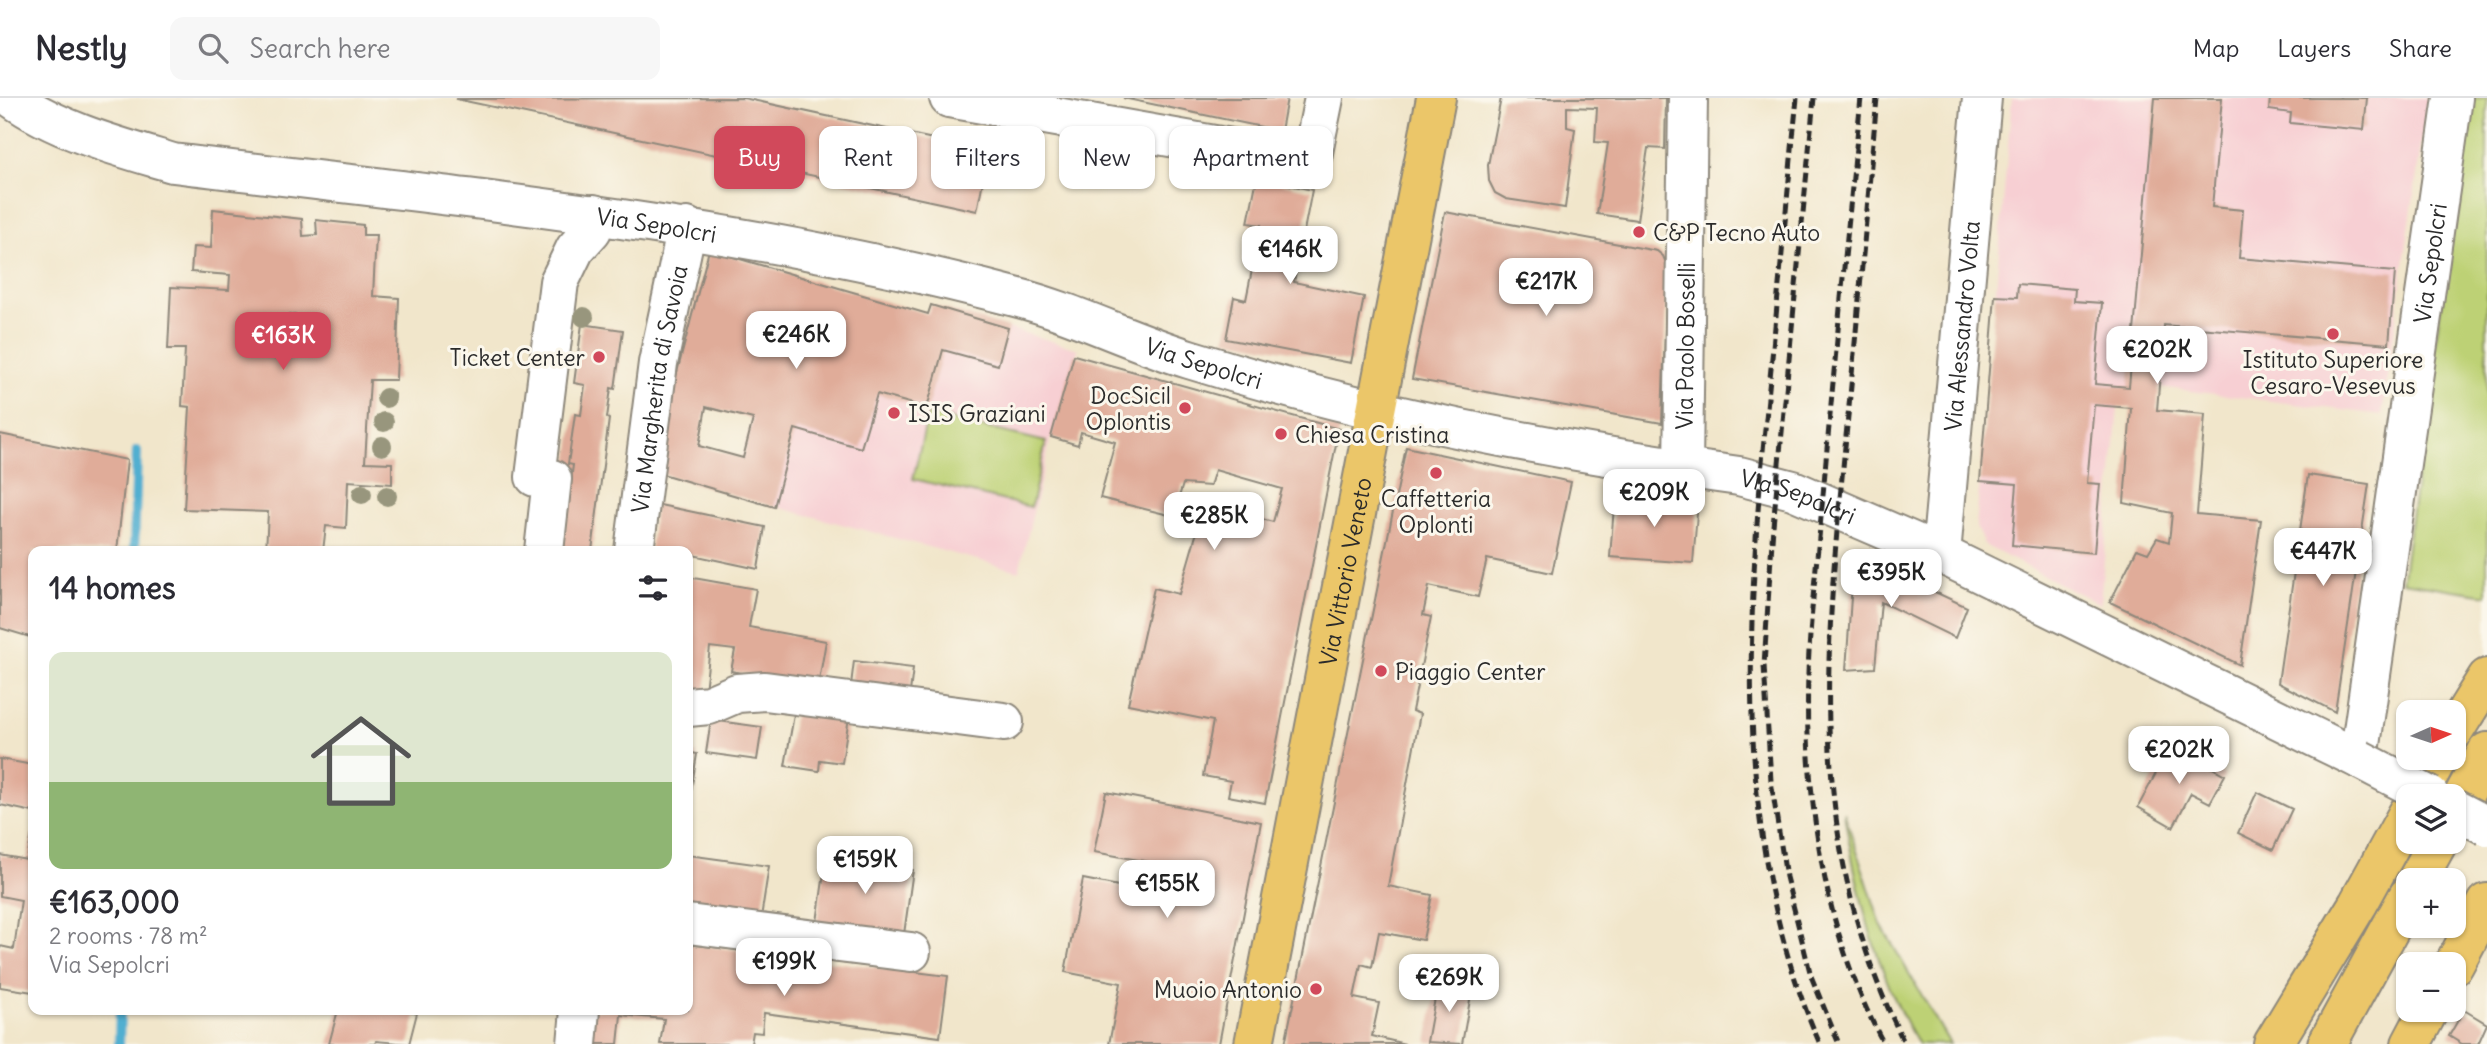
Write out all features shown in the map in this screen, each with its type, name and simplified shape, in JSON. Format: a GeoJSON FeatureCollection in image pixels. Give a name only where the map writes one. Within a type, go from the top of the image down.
{"type":"FeatureCollection","features":[{"type":"Feature","properties":{"kind":"main road","name":"Via Vittorio Veneto"},"geometry":{"type":"LineString","coordinates":[[1254,1044],[1436,98]]}},
{"type":"Feature","properties":{"kind":"main road"},"geometry":{"type":"LineString","coordinates":[[2466,712],[2487,678]]}},
{"type":"Feature","properties":{"kind":"main road"},"geometry":{"type":"LineString","coordinates":[[2466,790],[2487,752]]}},
{"type":"Feature","properties":{"kind":"main road"},"geometry":{"type":"LineString","coordinates":[[2273,1044],[2358,904],[2396,835]]}},
{"type":"Feature","properties":{"kind":"main road"},"geometry":{"type":"LineString","coordinates":[[2461,952],[2487,903]]}},
{"type":"Feature","properties":{"kind":"main road"},"geometry":{"type":"LineString","coordinates":[[2327,1044],[2396,918]]}},
{"type":"Feature","properties":{"kind":"main road"},"geometry":{"type":"LineString","coordinates":[[2411,1044],[2423,1022]]}},
{"type":"Feature","properties":{"kind":"street","name":"Via Sepolcri"},"geometry":{"type":"LineString","coordinates":[[12,98],[26,108],[108,144],[173,163],[594,214],[687,227],[818,252],[1018,298],[1186,358],[1376,412],[1739,476],[1793,490],[1941,554],[2406,784]]}},
{"type":"Feature","properties":{"kind":"street"},"geometry":{"type":"LineString","coordinates":[[949,98],[1311,163],[1324,98]]}},
{"type":"Feature","properties":{"kind":"street","name":"Via Paolo Boselli"},"geometry":{"type":"LineString","coordinates":[[1683,468],[1688,98]]}},
{"type":"Feature","properties":{"kind":"street","name":"Via Alessandro Volta"},"geometry":{"type":"LineString","coordinates":[[1941,554],[1982,98]]}},
{"type":"Feature","properties":{"kind":"street","name":"Via Sepolcri"},"geometry":{"type":"LineString","coordinates":[[2359,760],[2453,98]]}},
{"type":"Feature","properties":{"kind":"street"},"geometry":{"type":"LineString","coordinates":[[545,546],[552,479],[536,477],[559,282],[575,249],[592,230],[594,214]]}},
{"type":"Feature","properties":{"kind":"street","name":"Via Margherita di Savoia"},"geometry":{"type":"LineString","coordinates":[[635,546],[658,363],[687,227]]}},
{"type":"Feature","properties":{"kind":"street"},"geometry":{"type":"LineString","coordinates":[[693,707],[709,705],[737,693],[765,691],[1004,722]]}},
{"type":"Feature","properties":{"kind":"street"},"geometry":{"type":"LineString","coordinates":[[2466,816],[2487,826]]}},
{"type":"Feature","properties":{"kind":"street"},"geometry":{"type":"LineString","coordinates":[[693,925],[911,952]]}},
{"type":"Feature","properties":{"kind":"street"},"geometry":{"type":"LineString","coordinates":[[577,1044],[580,1015]]}},
{"type":"Feature","properties":{"kind":"shaded area"},"geometry":{"type":"Polygon","coordinates":[[[2012,98],[2428,98],[2382,415],[2159,387],[2157,410],[2118,407],[2100,604],[1984,545],[1976,527],[2012,98]]]}},
{"type":"Feature","properties":{"kind":"shaded area","name":"ISIS Graziani"},"geometry":{"type":"Polygon","coordinates":[[[709,250],[927,314],[931,305],[1078,349],[1051,438],[1019,571],[732,495],[752,419],[707,407],[700,433],[674,384],[709,250]]]}},
{"type":"Feature","properties":{"kind":"green space"},"geometry":{"type":"Polygon","coordinates":[[[2470,98],[2487,98],[2487,595],[2402,582],[2470,98]]]}},
{"type":"Feature","properties":{"kind":"green space"},"geometry":{"type":"Polygon","coordinates":[[[928,414],[1046,442],[1031,507],[913,479],[928,414]]]}},
{"type":"Feature","properties":{"kind":"green space"},"geometry":{"type":"Polygon","coordinates":[[[1844,812],[1881,925],[1950,1044],[1918,1044],[1903,1017],[1870,932],[1844,812]]]}},
{"type":"Feature","properties":{"kind":"building"},"geometry":{"type":"Polygon","coordinates":[[[743,98],[873,126],[819,126],[819,177],[805,174],[805,126],[714,126],[714,154],[456,99],[743,98]]]}},
{"type":"Feature","properties":{"kind":"building"},"geometry":{"type":"Polygon","coordinates":[[[1123,98],[1287,98],[1282,126],[1257,126],[1123,98]]]}},
{"type":"Feature","properties":{"kind":"building"},"geometry":{"type":"Polygon","coordinates":[[[1501,98],[1666,98],[1665,149],[1648,148],[1637,220],[1597,214],[1608,143],[1595,142],[1597,108],[1567,107],[1567,127],[1575,129],[1565,208],[1506,199],[1495,193],[1489,181],[1488,165],[1501,98]]]}},
{"type":"Feature","properties":{"kind":"building","name":"Istituto Superiore Cesaro-Vesevus"},"geometry":{"type":"Polygon","coordinates":[[[2155,98],[2222,98],[2212,207],[2243,210],[2239,258],[2395,272],[2389,344],[2164,325],[2157,410],[2205,414],[2197,514],[2261,520],[2240,665],[2110,602],[2137,549],[2148,553],[2157,538],[2169,542],[2172,513],[2124,503],[2131,408],[2094,405],[2087,483],[2100,484],[2094,553],[2012,545],[2017,484],[1980,481],[1995,296],[2017,297],[2018,284],[2075,289],[2074,301],[2102,303],[2095,384],[2129,387],[2155,98]]]}},
{"type":"Feature","properties":{"kind":"building"},"geometry":{"type":"Polygon","coordinates":[[[2270,98],[2367,98],[2364,130],[2290,123],[2291,113],[2269,110],[2270,98]]]}},
{"type":"Feature","properties":{"kind":"building"},"geometry":{"type":"Polygon","coordinates":[[[917,135],[931,139],[931,189],[981,189],[977,211],[875,189],[917,189],[917,135]]]}},
{"type":"Feature","properties":{"kind":"building"},"geometry":{"type":"Polygon","coordinates":[[[1255,189],[1312,190],[1294,282],[1364,297],[1351,363],[1226,339],[1234,297],[1246,300],[1261,225],[1248,223],[1255,189]]]}},
{"type":"Feature","properties":{"kind":"building"},"geometry":{"type":"Polygon","coordinates":[[[213,209],[302,219],[303,236],[317,235],[316,220],[363,225],[363,235],[376,235],[373,296],[399,298],[396,380],[370,380],[365,462],[392,463],[392,484],[348,481],[346,528],[326,526],[324,546],[266,546],[268,512],[184,509],[190,407],[182,406],[185,349],[168,349],[171,287],[229,290],[230,275],[191,272],[193,247],[211,248],[213,209]],[[285,315],[285,348],[316,347],[316,315],[285,315]]]}},
{"type":"Feature","properties":{"kind":"building"},"geometry":{"type":"Polygon","coordinates":[[[1445,212],[1657,251],[1663,256],[1667,266],[1662,423],[1412,379],[1445,212]]]}},
{"type":"Feature","properties":{"kind":"building"},"geometry":{"type":"Polygon","coordinates":[[[709,250],[928,314],[931,305],[1008,328],[998,365],[943,350],[927,408],[877,394],[861,448],[795,429],[774,507],[659,473],[674,384],[709,250]],[[706,407],[699,446],[743,458],[753,419],[706,407]]]}},
{"type":"Feature","properties":{"kind":"building"},"geometry":{"type":"Polygon","coordinates":[[[582,324],[623,330],[615,389],[611,388],[593,546],[563,546],[573,465],[568,464],[575,414],[581,415],[585,385],[574,383],[582,324]]]}},
{"type":"Feature","properties":{"kind":"building"},"geometry":{"type":"Polygon","coordinates":[[[1074,355],[1339,429],[1265,803],[1228,796],[1231,781],[1203,776],[1213,721],[1128,704],[1154,588],[1179,594],[1205,504],[1273,522],[1282,489],[1215,470],[1210,486],[1183,484],[1173,516],[1100,498],[1115,442],[1081,432],[1078,445],[1051,437],[1074,355]]]}},
{"type":"Feature","properties":{"kind":"building"},"geometry":{"type":"Polygon","coordinates":[[[0,434],[127,460],[118,546],[28,546],[28,636],[0,628],[0,434]]]}},
{"type":"Feature","properties":{"kind":"building"},"geometry":{"type":"Polygon","coordinates":[[[1406,447],[1571,482],[1552,573],[1487,559],[1478,597],[1429,586],[1423,615],[1431,617],[1412,711],[1420,714],[1388,886],[1432,895],[1423,940],[1379,932],[1372,967],[1361,964],[1354,998],[1379,1003],[1372,1036],[1405,1044],[1285,1044],[1406,447]]]}},
{"type":"Feature","properties":{"kind":"building"},"geometry":{"type":"Polygon","coordinates":[[[2308,475],[2369,484],[2335,712],[2278,683],[2308,475]]]}},
{"type":"Feature","properties":{"kind":"building"},"geometry":{"type":"Polygon","coordinates":[[[1615,494],[1698,501],[1693,563],[1610,557],[1615,494]]]}},
{"type":"Feature","properties":{"kind":"building"},"geometry":{"type":"Polygon","coordinates":[[[655,504],[765,527],[758,569],[693,555],[693,546],[651,546],[655,504]]]}},
{"type":"Feature","properties":{"kind":"building"},"geometry":{"type":"Polygon","coordinates":[[[1854,554],[1967,607],[1955,638],[1881,602],[1875,668],[1846,670],[1854,554]]]}},
{"type":"Feature","properties":{"kind":"building"},"geometry":{"type":"Polygon","coordinates":[[[693,578],[756,589],[749,627],[826,641],[818,687],[731,671],[735,650],[710,647],[705,691],[693,690],[693,578]]]}},
{"type":"Feature","properties":{"kind":"building"},"geometry":{"type":"Polygon","coordinates":[[[854,661],[913,668],[909,700],[850,693],[854,661]]]}},
{"type":"Feature","properties":{"kind":"building"},"geometry":{"type":"Polygon","coordinates":[[[795,709],[849,717],[842,763],[820,760],[819,771],[785,766],[795,709]]]}},
{"type":"Feature","properties":{"kind":"building"},"geometry":{"type":"Polygon","coordinates":[[[711,720],[762,727],[757,760],[706,753],[711,720]]]}},
{"type":"Feature","properties":{"kind":"building"},"geometry":{"type":"Polygon","coordinates":[[[2171,745],[2225,775],[2210,803],[2191,793],[2173,827],[2138,807],[2171,745]]]}},
{"type":"Feature","properties":{"kind":"building"},"geometry":{"type":"Polygon","coordinates":[[[693,753],[697,754],[693,779],[693,753]]]}},
{"type":"Feature","properties":{"kind":"building"},"geometry":{"type":"Polygon","coordinates":[[[0,759],[28,764],[28,811],[0,805],[0,759]]]}},
{"type":"Feature","properties":{"kind":"building"},"geometry":{"type":"Polygon","coordinates":[[[1106,792],[1261,822],[1219,1044],[1109,1044],[1121,983],[1065,972],[1083,879],[1154,893],[1161,864],[1094,852],[1106,792]]]}},
{"type":"Feature","properties":{"kind":"building"},"geometry":{"type":"Polygon","coordinates":[[[2257,792],[2292,809],[2273,850],[2238,833],[2257,792]]]}},
{"type":"Feature","properties":{"kind":"building"},"geometry":{"type":"Polygon","coordinates":[[[0,855],[27,860],[28,855],[28,991],[0,987],[0,946],[14,949],[21,900],[0,896],[0,855]]]}},
{"type":"Feature","properties":{"kind":"building"},"geometry":{"type":"Polygon","coordinates":[[[693,856],[769,866],[760,924],[693,915],[693,856]]]}},
{"type":"Feature","properties":{"kind":"building"},"geometry":{"type":"Polygon","coordinates":[[[826,859],[913,870],[904,934],[817,922],[826,859]]]}},
{"type":"Feature","properties":{"kind":"building"},"geometry":{"type":"Polygon","coordinates":[[[693,945],[948,976],[940,1037],[764,1013],[762,1033],[753,1032],[751,1044],[660,1044],[664,1019],[621,1015],[693,1015],[693,945]]]}},
{"type":"Feature","properties":{"kind":"building"},"geometry":{"type":"Polygon","coordinates":[[[1438,982],[1472,989],[1462,1044],[1427,1042],[1438,982]]]}},
{"type":"Feature","properties":{"kind":"building"},"geometry":{"type":"Polygon","coordinates":[[[2466,1011],[2487,1024],[2478,1044],[2462,1044],[2449,1036],[2457,1022],[2466,1022],[2466,1011]]]}},
{"type":"Feature","properties":{"kind":"building"},"geometry":{"type":"Polygon","coordinates":[[[337,1015],[416,1015],[409,1044],[376,1041],[375,1044],[329,1044],[337,1015]]]}},
{"type":"Feature","properties":{"kind":"building"},"geometry":{"type":"Polygon","coordinates":[[[586,1015],[621,1015],[618,1044],[583,1044],[586,1015]]]}},
{"type":"Feature","properties":{"kind":"waterway"},"geometry":{"type":"LineString","coordinates":[[134,546],[137,451]]}},
{"type":"Feature","properties":{"kind":"waterway"},"geometry":{"type":"LineString","coordinates":[[119,1044],[120,1015]]}},
{"type":"Feature","properties":{"kind":"railway"},"geometry":{"type":"LineString","coordinates":[[1797,98],[1755,561],[1751,644],[1752,726],[1758,807],[1771,887],[1791,967],[1820,1044]]}},
{"type":"Feature","properties":{"kind":"railway"},"geometry":{"type":"LineString","coordinates":[[1814,98],[1773,526],[1764,665],[1771,781],[1786,877],[1811,976],[1839,1044]]}},
{"type":"Feature","properties":{"kind":"railway"},"geometry":{"type":"LineString","coordinates":[[1861,98],[1813,602],[1808,721],[1814,817],[1833,911],[1863,1002],[1884,1044]]}},
{"type":"Feature","properties":{"kind":"railway"},"geometry":{"type":"LineString","coordinates":[[1877,98],[1833,586],[1829,663],[1830,740],[1836,816],[1850,892],[1872,968],[1905,1044]]}},
{"type":"Feature","properties":{"kind":"place","name":"C&P Tecno Auto"},"geometry":{"type":"Point","coordinates":[1639,232]}},
{"type":"Feature","properties":{"kind":"place","name":"Istituto Superiore Cesaro-Vesevus"},"geometry":{"type":"Point","coordinates":[2333,334]}},
{"type":"Feature","properties":{"kind":"place","name":"Ticket Center"},"geometry":{"type":"Point","coordinates":[599,357]}},
{"type":"Feature","properties":{"kind":"place","name":"DocSicil Oplontis"},"geometry":{"type":"Point","coordinates":[1185,408]}},
{"type":"Feature","properties":{"kind":"place","name":"ISIS Graziani"},"geometry":{"type":"Point","coordinates":[894,413]}},
{"type":"Feature","properties":{"kind":"place","name":"Chiesa Cristina"},"geometry":{"type":"Point","coordinates":[1281,434]}},
{"type":"Feature","properties":{"kind":"place","name":"Caffetteria Oplonti"},"geometry":{"type":"Point","coordinates":[1436,473]}},
{"type":"Feature","properties":{"kind":"place","name":"Piaggio Center"},"geometry":{"type":"Point","coordinates":[1381,671]}},
{"type":"Feature","properties":{"kind":"place","name":"Muoio Antonio"},"geometry":{"type":"Point","coordinates":[1316,989]}}]}
